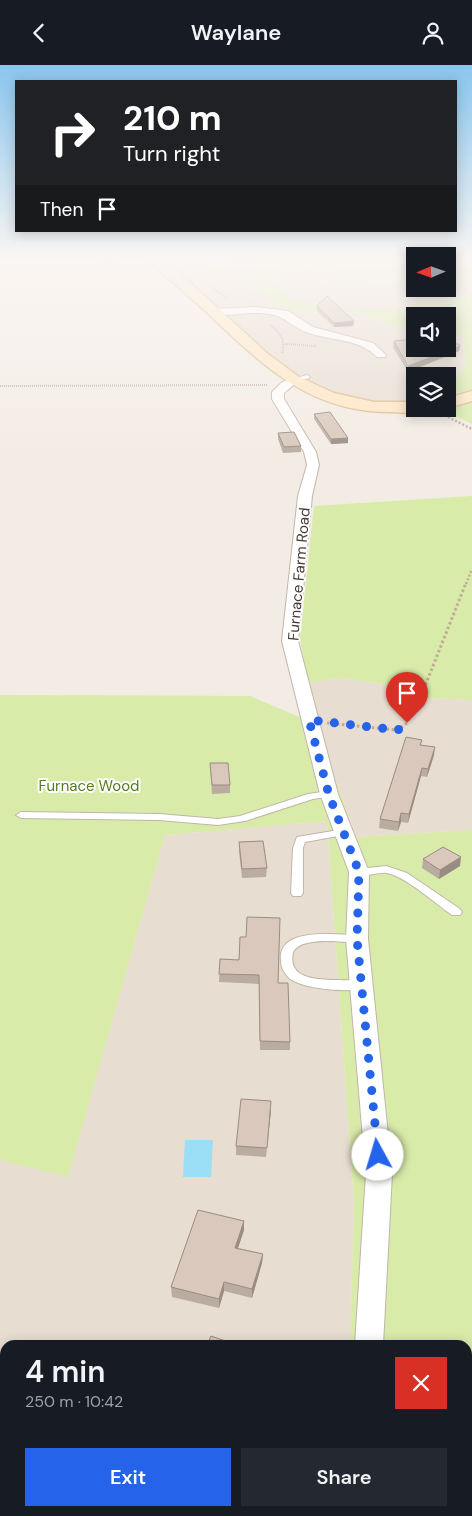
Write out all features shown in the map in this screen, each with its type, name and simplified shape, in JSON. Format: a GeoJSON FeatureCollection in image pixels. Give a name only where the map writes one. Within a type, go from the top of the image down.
{"type":"FeatureCollection","features":[{"type":"Feature","properties":{"kind":"street"},"geometry":{"type":"LineString","coordinates":[[230,327],[263,357],[295,381],[330,397],[374,407],[406,407]]}},
{"type":"Feature","properties":{"kind":"street"},"geometry":{"type":"LineString","coordinates":[[304,327],[311,331],[360,341],[378,349],[382,355]]}},
{"type":"Feature","properties":{"kind":"street","name":"Furnace Farm Road"},"geometry":{"type":"LineString","coordinates":[[295,381],[278,392],[278,399],[310,452],[313,465],[305,497],[290,641],[329,795],[359,872],[357,939],[360,985],[380,1175],[370,1340]]}},
{"type":"Feature","properties":{"kind":"street"},"geometry":{"type":"LineString","coordinates":[[456,401],[472,396]]}},
{"type":"Feature","properties":{"kind":"lane"},"geometry":{"type":"LineString","coordinates":[[21,815],[159,817],[218,822],[241,819],[312,796],[329,795]]}},
{"type":"Feature","properties":{"kind":"lane"},"geometry":{"type":"LineString","coordinates":[[297,893],[298,848],[302,839],[345,832]]}},
{"type":"Feature","properties":{"kind":"lane"},"geometry":{"type":"LineString","coordinates":[[359,872],[386,869],[395,872],[456,912]]}},
{"type":"Feature","properties":{"kind":"lane"},"geometry":{"type":"LineString","coordinates":[[357,939],[301,940],[291,945],[287,951],[286,966],[289,973],[302,981],[360,985]]}},
{"type":"Feature","properties":{"kind":"path"},"geometry":{"type":"LineString","coordinates":[[0,386],[232,384],[232,387],[295,381]]}},
{"type":"Feature","properties":{"kind":"path"},"geometry":{"type":"LineString","coordinates":[[446,417],[472,429]]}},
{"type":"Feature","properties":{"kind":"path"},"geometry":{"type":"LineString","coordinates":[[309,720],[398,730],[407,723],[427,681],[472,569]]}},
{"type":"Feature","properties":{"kind":"shaded area"},"geometry":{"type":"Polygon","coordinates":[[[233,327],[396,327],[406,329],[406,357],[456,357],[456,335],[463,335],[466,364],[456,379],[456,367],[406,367],[406,407],[374,407],[293,380],[233,327]]]}},
{"type":"Feature","properties":{"kind":"shaded area"},"geometry":{"type":"Polygon","coordinates":[[[340,678],[409,688],[429,698],[472,700],[472,830],[356,837],[316,724],[308,683],[340,678]]]}},
{"type":"Feature","properties":{"kind":"shaded area"},"geometry":{"type":"Polygon","coordinates":[[[327,821],[354,1203],[350,1340],[0,1340],[0,1160],[68,1176],[165,835],[327,821]]]}},
{"type":"Feature","properties":{"kind":"green space"},"geometry":{"type":"Polygon","coordinates":[[[456,327],[472,327],[472,424],[456,416],[456,379],[466,364],[463,335],[456,335],[456,327]]]}},
{"type":"Feature","properties":{"kind":"green space"},"geometry":{"type":"Polygon","coordinates":[[[472,496],[472,700],[429,698],[409,688],[340,678],[308,683],[300,639],[314,506],[472,496]]]}},
{"type":"Feature","properties":{"kind":"green space","name":"Furnace Wood"},"geometry":{"type":"Polygon","coordinates":[[[0,695],[250,696],[316,724],[356,837],[472,830],[472,1340],[350,1340],[354,1203],[327,821],[165,835],[68,1177],[0,1160],[0,695]]]}},
{"type":"Feature","properties":{"kind":"water"},"geometry":{"type":"Polygon","coordinates":[[[185,1140],[213,1140],[211,1177],[183,1177],[185,1140]]]}},
{"type":"Feature","properties":{"kind":"building"},"geometry":{"type":"Polygon","coordinates":[[[406,340],[406,357],[431,357],[408,366],[394,341],[406,340]]]}},
{"type":"Feature","properties":{"kind":"building"},"geometry":{"type":"Polygon","coordinates":[[[330,412],[348,438],[331,439],[314,414],[330,412]]]}},
{"type":"Feature","properties":{"kind":"building"},"geometry":{"type":"Polygon","coordinates":[[[294,432],[301,446],[284,447],[278,433],[294,432]]]}},
{"type":"Feature","properties":{"kind":"building"},"geometry":{"type":"Polygon","coordinates":[[[406,737],[422,740],[420,745],[435,747],[428,769],[422,768],[409,814],[401,813],[399,822],[380,819],[406,737]]]}},
{"type":"Feature","properties":{"kind":"building"},"geometry":{"type":"Polygon","coordinates":[[[210,763],[228,763],[230,785],[212,785],[210,763]]]}},
{"type":"Feature","properties":{"kind":"building"},"geometry":{"type":"Polygon","coordinates":[[[263,841],[267,868],[242,869],[239,842],[263,841]]]}},
{"type":"Feature","properties":{"kind":"building"},"geometry":{"type":"Polygon","coordinates":[[[443,847],[461,857],[440,870],[423,859],[443,847]]]}},
{"type":"Feature","properties":{"kind":"building"},"geometry":{"type":"Polygon","coordinates":[[[247,917],[280,918],[278,983],[288,983],[290,1042],[260,1041],[259,975],[219,974],[220,959],[239,960],[240,937],[246,937],[247,917]]]}},
{"type":"Feature","properties":{"kind":"building"},"geometry":{"type":"Polygon","coordinates":[[[241,1099],[271,1101],[267,1148],[236,1146],[241,1099]]]}},
{"type":"Feature","properties":{"kind":"building"},"geometry":{"type":"Polygon","coordinates":[[[198,1210],[244,1221],[235,1248],[263,1254],[252,1289],[224,1282],[219,1299],[171,1287],[198,1210]]]}},
{"type":"Feature","properties":{"kind":"building"},"geometry":{"type":"Polygon","coordinates":[[[211,1336],[223,1340],[209,1340],[211,1336]]]}},
{"type":"Feature","properties":{"kind":"route"},"geometry":{"type":"LineString","coordinates":[[378,1155],[360,985],[357,939],[359,872],[329,795],[309,720],[398,730],[407,723]]}}]}
